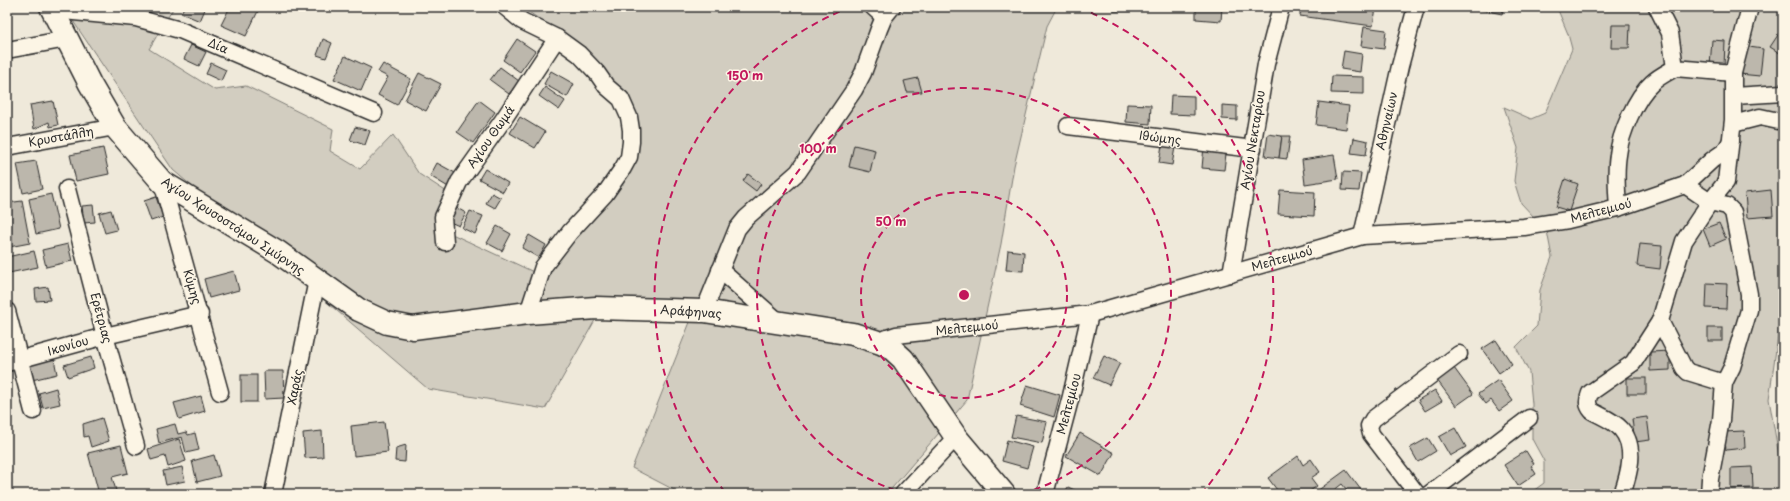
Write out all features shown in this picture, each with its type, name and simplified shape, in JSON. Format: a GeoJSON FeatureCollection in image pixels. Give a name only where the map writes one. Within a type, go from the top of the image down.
{"type":"FeatureCollection","features":[{"type":"Feature","properties":{"kind":"main road","name":"Αγίου Χρυσοστόμου Σμύρνης"},"geometry":{"type":"LineString","coordinates":[[52,9],[90,84],[115,127],[162,182],[278,252],[317,280]]}},
{"type":"Feature","properties":{"kind":"main road","name":"Αράφηνας"},"geometry":{"type":"LineString","coordinates":[[317,280],[366,314],[387,324],[404,327],[420,327],[528,313],[596,308],[704,311],[853,334],[881,343],[890,348],[903,359],[956,437],[1004,494]]}},
{"type":"Feature","properties":{"kind":"street"},"geometry":{"type":"LineString","coordinates":[[504,7],[522,21],[557,38],[579,54],[597,73],[606,86],[621,99],[629,117],[631,142],[628,157],[623,168],[605,194],[570,232],[542,267],[528,313]]}},
{"type":"Feature","properties":{"kind":"street","name":"Αγίου Νεκταρίου"},"geometry":{"type":"LineString","coordinates":[[1231,274],[1266,64],[1281,7]]}},
{"type":"Feature","properties":{"kind":"street","name":"Αθηναίων"},"geometry":{"type":"LineString","coordinates":[[1362,236],[1400,66],[1416,7]]}},
{"type":"Feature","properties":{"kind":"street"},"geometry":{"type":"LineString","coordinates":[[1657,7],[1670,33],[1675,68]]}},
{"type":"Feature","properties":{"kind":"street"},"geometry":{"type":"LineString","coordinates":[[1622,494],[1630,464],[1628,441],[1622,429],[1592,411],[1588,407],[1587,401],[1590,393],[1633,363],[1660,321],[1684,240],[1710,202],[1726,182],[1733,124],[1733,73],[1750,7]]}},
{"type":"Feature","properties":{"kind":"street","name":"Δία"},"geometry":{"type":"LineString","coordinates":[[52,9],[136,18],[180,30],[374,113]]}},
{"type":"Feature","properties":{"kind":"street"},"geometry":{"type":"LineString","coordinates":[[704,311],[729,245],[741,224],[798,172],[854,90],[863,73],[883,10]]}},
{"type":"Feature","properties":{"kind":"street","name":"Αγίου Θωμά"},"geometry":{"type":"LineString","coordinates":[[445,242],[443,217],[458,182],[503,120],[557,38]]}},
{"type":"Feature","properties":{"kind":"street"},"geometry":{"type":"LineString","coordinates":[[7,50],[67,39]]}},
{"type":"Feature","properties":{"kind":"street"},"geometry":{"type":"LineString","coordinates":[[1618,208],[1616,177],[1618,154],[1634,108],[1652,82],[1675,68],[1733,73]]}},
{"type":"Feature","properties":{"kind":"street"},"geometry":{"type":"LineString","coordinates":[[1734,96],[1783,93]]}},
{"type":"Feature","properties":{"kind":"street"},"geometry":{"type":"LineString","coordinates":[[1733,124],[1760,117],[1783,122]]}},
{"type":"Feature","properties":{"kind":"street","name":"Ιθώμης"},"geometry":{"type":"LineString","coordinates":[[1068,126],[1253,149]]}},
{"type":"Feature","properties":{"kind":"street","name":"Κρυστάλλη"},"geometry":{"type":"LineString","coordinates":[[7,147],[115,127]]}},
{"type":"Feature","properties":{"kind":"street"},"geometry":{"type":"LineString","coordinates":[[1709,494],[1710,479],[1721,420],[1724,382],[1732,367],[1739,347],[1749,310],[1749,294],[1733,212],[1727,206],[1710,202],[1685,185],[1712,160],[1725,151],[1731,141]]}},
{"type":"Feature","properties":{"kind":"street","name":"Κύμης"},"geometry":{"type":"LineString","coordinates":[[162,182],[200,314],[220,392]]}},
{"type":"Feature","properties":{"kind":"street","name":"Μελτεμιού"},"geometry":{"type":"LineString","coordinates":[[881,343],[887,338],[896,335],[1090,314],[1362,236],[1534,226],[1618,208],[1685,185]]}},
{"type":"Feature","properties":{"kind":"street","name":"Ερέτριας"},"geometry":{"type":"LineString","coordinates":[[68,189],[105,336],[136,446]]}},
{"type":"Feature","properties":{"kind":"street"},"geometry":{"type":"LineString","coordinates":[[720,270],[778,322]]}},
{"type":"Feature","properties":{"kind":"street","name":"Χαράς"},"geometry":{"type":"LineString","coordinates":[[273,494],[317,280]]}},
{"type":"Feature","properties":{"kind":"street"},"geometry":{"type":"LineString","coordinates":[[7,311],[13,361],[33,411]]}},
{"type":"Feature","properties":{"kind":"street","name":"Ικονίου"},"geometry":{"type":"LineString","coordinates":[[13,361],[105,336],[200,314]]}},
{"type":"Feature","properties":{"kind":"street","name":"Μελτεμίου"},"geometry":{"type":"LineString","coordinates":[[1045,494],[1071,396],[1090,314]]}},
{"type":"Feature","properties":{"kind":"street"},"geometry":{"type":"LineString","coordinates":[[1660,321],[1684,368],[1688,372],[1724,382]]}},
{"type":"Feature","properties":{"kind":"street"},"geometry":{"type":"LineString","coordinates":[[1417,494],[1371,434],[1369,426],[1373,419],[1459,354]]}},
{"type":"Feature","properties":{"kind":"street"},"geometry":{"type":"LineString","coordinates":[[1429,494],[1529,418]]}},
{"type":"Feature","properties":{"kind":"street"},"geometry":{"type":"LineString","coordinates":[[903,494],[956,437]]}},
{"type":"Feature","properties":{"kind":"shaded area"},"geometry":{"type":"Polygon","coordinates":[[[71,7],[174,7],[149,49],[215,90],[246,86],[333,129],[330,151],[360,169],[393,135],[419,174],[447,192],[437,227],[540,275],[637,156],[629,107],[608,75],[578,47],[522,7],[1057,7],[1047,26],[1014,166],[1001,244],[967,400],[887,494],[682,494],[632,468],[698,302],[603,306],[545,409],[428,389],[173,170],[69,15],[71,7]]]}},
{"type":"Feature","properties":{"kind":"shaded area"},"geometry":{"type":"Polygon","coordinates":[[[1542,7],[1783,7],[1783,300],[1769,399],[1780,462],[1781,487],[1783,494],[1529,494],[1544,483],[1544,461],[1532,439],[1532,404],[1529,372],[1516,347],[1537,326],[1540,290],[1552,257],[1547,231],[1521,203],[1514,181],[1518,148],[1504,107],[1531,119],[1545,113],[1572,49],[1568,34],[1558,10],[1542,7]]]}},
{"type":"Feature","properties":{"kind":"building"},"geometry":{"type":"Polygon","coordinates":[[[184,7],[206,7],[200,21],[181,13],[184,7]]]}},
{"type":"Feature","properties":{"kind":"building"},"geometry":{"type":"Polygon","coordinates":[[[230,7],[250,7],[258,11],[246,36],[221,25],[230,7]]]}},
{"type":"Feature","properties":{"kind":"building"},"geometry":{"type":"Polygon","coordinates":[[[1114,7],[1136,7],[1136,11],[1114,11],[1114,7]]]}},
{"type":"Feature","properties":{"kind":"building"},"geometry":{"type":"Polygon","coordinates":[[[1196,7],[1222,7],[1221,21],[1196,19],[1196,7]]]}},
{"type":"Feature","properties":{"kind":"building"},"geometry":{"type":"Polygon","coordinates":[[[1301,7],[1376,8],[1373,26],[1300,16],[1301,7]]]}},
{"type":"Feature","properties":{"kind":"building"},"geometry":{"type":"Polygon","coordinates":[[[1479,7],[1504,7],[1502,14],[1478,9],[1479,7]]]}},
{"type":"Feature","properties":{"kind":"building"},"geometry":{"type":"Polygon","coordinates":[[[1612,25],[1630,25],[1629,48],[1611,48],[1612,25]]]}},
{"type":"Feature","properties":{"kind":"building"},"geometry":{"type":"Polygon","coordinates":[[[1364,27],[1386,30],[1384,49],[1361,46],[1364,27]]]}},
{"type":"Feature","properties":{"kind":"building"},"geometry":{"type":"Polygon","coordinates":[[[1780,32],[1783,34],[1783,55],[1770,47],[1780,32]]]}},
{"type":"Feature","properties":{"kind":"building"},"geometry":{"type":"Polygon","coordinates":[[[323,39],[332,43],[326,58],[317,55],[323,39]]]}},
{"type":"Feature","properties":{"kind":"building"},"geometry":{"type":"Polygon","coordinates":[[[517,39],[535,51],[520,72],[503,60],[517,39]]]}},
{"type":"Feature","properties":{"kind":"building"},"geometry":{"type":"Polygon","coordinates":[[[1712,40],[1725,41],[1724,67],[1710,66],[1712,40]]]}},
{"type":"Feature","properties":{"kind":"building"},"geometry":{"type":"Polygon","coordinates":[[[191,45],[206,52],[199,66],[184,59],[191,45]]]}},
{"type":"Feature","properties":{"kind":"building"},"geometry":{"type":"Polygon","coordinates":[[[1742,46],[1763,49],[1760,76],[1739,74],[1742,46]]]}},
{"type":"Feature","properties":{"kind":"building"},"geometry":{"type":"Polygon","coordinates":[[[1344,51],[1362,54],[1360,72],[1341,69],[1344,51]]]}},
{"type":"Feature","properties":{"kind":"building"},"geometry":{"type":"Polygon","coordinates":[[[345,56],[371,68],[361,91],[334,79],[345,56]]]}},
{"type":"Feature","properties":{"kind":"building"},"geometry":{"type":"Polygon","coordinates":[[[211,63],[226,70],[221,81],[206,74],[211,63]]]}},
{"type":"Feature","properties":{"kind":"building"},"geometry":{"type":"Polygon","coordinates":[[[383,64],[411,79],[397,105],[378,95],[388,77],[378,72],[383,64]]]}},
{"type":"Feature","properties":{"kind":"building"},"geometry":{"type":"Polygon","coordinates":[[[500,67],[519,81],[509,94],[490,80],[500,67]]]}},
{"type":"Feature","properties":{"kind":"building"},"geometry":{"type":"Polygon","coordinates":[[[551,71],[574,84],[567,97],[544,84],[551,71]]]}},
{"type":"Feature","properties":{"kind":"building"},"geometry":{"type":"Polygon","coordinates":[[[419,73],[441,84],[426,111],[405,100],[419,73]]]}},
{"type":"Feature","properties":{"kind":"building"},"geometry":{"type":"Polygon","coordinates":[[[1332,76],[1364,77],[1364,94],[1331,93],[1332,76]]]}},
{"type":"Feature","properties":{"kind":"building"},"geometry":{"type":"Polygon","coordinates":[[[918,78],[922,92],[907,92],[904,81],[918,78]]]}},
{"type":"Feature","properties":{"kind":"building"},"geometry":{"type":"Polygon","coordinates":[[[545,87],[565,101],[559,110],[539,96],[545,87]]]}},
{"type":"Feature","properties":{"kind":"building"},"geometry":{"type":"Polygon","coordinates":[[[1171,95],[1194,96],[1194,115],[1170,114],[1171,95]]]}},
{"type":"Feature","properties":{"kind":"building"},"geometry":{"type":"Polygon","coordinates":[[[479,100],[495,112],[473,143],[457,132],[479,100]]]}},
{"type":"Feature","properties":{"kind":"building"},"geometry":{"type":"Polygon","coordinates":[[[53,101],[58,125],[50,127],[49,122],[34,129],[30,105],[53,101]]]}},
{"type":"Feature","properties":{"kind":"building"},"geometry":{"type":"Polygon","coordinates":[[[1319,102],[1349,106],[1346,129],[1316,125],[1319,102]]]}},
{"type":"Feature","properties":{"kind":"building"},"geometry":{"type":"Polygon","coordinates":[[[1127,104],[1151,105],[1150,124],[1126,122],[1127,104]]]}},
{"type":"Feature","properties":{"kind":"building"},"geometry":{"type":"Polygon","coordinates":[[[1222,105],[1237,106],[1237,120],[1222,119],[1222,105]]]}},
{"type":"Feature","properties":{"kind":"building"},"geometry":{"type":"Polygon","coordinates":[[[520,117],[545,132],[535,148],[510,133],[520,117]]]}},
{"type":"Feature","properties":{"kind":"building"},"geometry":{"type":"Polygon","coordinates":[[[355,127],[370,131],[365,145],[350,140],[355,127]]]}},
{"type":"Feature","properties":{"kind":"building"},"geometry":{"type":"Polygon","coordinates":[[[1268,134],[1282,136],[1279,158],[1265,156],[1268,134]]]}},
{"type":"Feature","properties":{"kind":"building"},"geometry":{"type":"Polygon","coordinates":[[[1282,136],[1290,136],[1287,159],[1279,158],[1282,136]]]}},
{"type":"Feature","properties":{"kind":"building"},"geometry":{"type":"Polygon","coordinates":[[[1354,138],[1368,141],[1366,155],[1351,153],[1354,138]]]}},
{"type":"Feature","properties":{"kind":"building"},"geometry":{"type":"Polygon","coordinates":[[[854,145],[875,150],[870,172],[849,167],[854,145]]]}},
{"type":"Feature","properties":{"kind":"building"},"geometry":{"type":"Polygon","coordinates":[[[1162,145],[1175,147],[1172,165],[1159,163],[1162,145]]]}},
{"type":"Feature","properties":{"kind":"building"},"geometry":{"type":"Polygon","coordinates":[[[1204,146],[1226,154],[1224,170],[1202,168],[1204,146]]]}},
{"type":"Feature","properties":{"kind":"building"},"geometry":{"type":"Polygon","coordinates":[[[103,148],[109,174],[76,181],[70,155],[103,148]]]}},
{"type":"Feature","properties":{"kind":"building"},"geometry":{"type":"Polygon","coordinates":[[[1334,155],[1338,179],[1305,184],[1302,160],[1334,155]]]}},
{"type":"Feature","properties":{"kind":"building"},"geometry":{"type":"Polygon","coordinates":[[[36,161],[42,189],[23,193],[17,164],[36,161]]]}},
{"type":"Feature","properties":{"kind":"building"},"geometry":{"type":"Polygon","coordinates":[[[437,163],[457,174],[450,188],[430,176],[437,163]]]}},
{"type":"Feature","properties":{"kind":"building"},"geometry":{"type":"Polygon","coordinates":[[[485,169],[508,183],[503,192],[479,179],[485,169]]]}},
{"type":"Feature","properties":{"kind":"building"},"geometry":{"type":"Polygon","coordinates":[[[1343,172],[1361,173],[1359,191],[1342,190],[1343,172]]]}},
{"type":"Feature","properties":{"kind":"building"},"geometry":{"type":"Polygon","coordinates":[[[748,174],[761,184],[756,191],[743,181],[748,174]]]}},
{"type":"Feature","properties":{"kind":"building"},"geometry":{"type":"Polygon","coordinates":[[[1565,179],[1578,184],[1569,211],[1556,207],[1565,179]]]}},
{"type":"Feature","properties":{"kind":"building"},"geometry":{"type":"Polygon","coordinates":[[[1280,190],[1315,192],[1314,216],[1278,214],[1280,190]]]}},
{"type":"Feature","properties":{"kind":"building"},"geometry":{"type":"Polygon","coordinates":[[[1771,190],[1773,216],[1747,218],[1745,193],[1771,190]]]}},
{"type":"Feature","properties":{"kind":"building"},"geometry":{"type":"Polygon","coordinates":[[[492,193],[501,198],[495,208],[486,203],[492,193]]]}},
{"type":"Feature","properties":{"kind":"building"},"geometry":{"type":"Polygon","coordinates":[[[51,194],[59,229],[36,234],[29,199],[51,194]]]}},
{"type":"Feature","properties":{"kind":"building"},"geometry":{"type":"Polygon","coordinates":[[[156,197],[163,217],[151,221],[144,201],[156,197]]]}},
{"type":"Feature","properties":{"kind":"building"},"geometry":{"type":"Polygon","coordinates":[[[22,201],[30,243],[9,247],[7,236],[7,203],[22,201]]]}},
{"type":"Feature","properties":{"kind":"building"},"geometry":{"type":"Polygon","coordinates":[[[93,205],[95,222],[84,223],[82,206],[93,205]]]}},
{"type":"Feature","properties":{"kind":"building"},"geometry":{"type":"Polygon","coordinates":[[[455,207],[466,213],[459,226],[448,221],[455,207]]]}},
{"type":"Feature","properties":{"kind":"building"},"geometry":{"type":"Polygon","coordinates":[[[111,210],[117,230],[105,233],[99,213],[111,210]]]}},
{"type":"Feature","properties":{"kind":"building"},"geometry":{"type":"Polygon","coordinates":[[[470,211],[483,216],[475,234],[462,228],[470,211]]]}},
{"type":"Feature","properties":{"kind":"building"},"geometry":{"type":"Polygon","coordinates":[[[1719,223],[1726,239],[1710,246],[1703,229],[1719,223]]]}},
{"type":"Feature","properties":{"kind":"building"},"geometry":{"type":"Polygon","coordinates":[[[497,226],[511,234],[502,251],[487,243],[497,226]]]}},
{"type":"Feature","properties":{"kind":"building"},"geometry":{"type":"Polygon","coordinates":[[[529,235],[546,245],[539,258],[522,248],[529,235]]]}},
{"type":"Feature","properties":{"kind":"building"},"geometry":{"type":"Polygon","coordinates":[[[68,244],[72,261],[46,267],[42,250],[68,244]]]}},
{"type":"Feature","properties":{"kind":"building"},"geometry":{"type":"Polygon","coordinates":[[[1640,244],[1662,246],[1660,269],[1637,266],[1640,244]]]}},
{"type":"Feature","properties":{"kind":"building"},"geometry":{"type":"Polygon","coordinates":[[[1008,250],[1024,252],[1023,271],[1006,270],[1008,250]]]}},
{"type":"Feature","properties":{"kind":"building"},"geometry":{"type":"Polygon","coordinates":[[[34,251],[38,267],[9,273],[7,257],[34,251]]]}},
{"type":"Feature","properties":{"kind":"building"},"geometry":{"type":"Polygon","coordinates":[[[234,271],[239,290],[209,298],[204,279],[234,271]]]}},
{"type":"Feature","properties":{"kind":"building"},"geometry":{"type":"Polygon","coordinates":[[[1707,283],[1727,284],[1726,309],[1706,308],[1707,283]]]}},
{"type":"Feature","properties":{"kind":"building"},"geometry":{"type":"Polygon","coordinates":[[[48,287],[50,300],[36,301],[35,289],[48,287]]]}},
{"type":"Feature","properties":{"kind":"building"},"geometry":{"type":"Polygon","coordinates":[[[1708,328],[1722,328],[1722,341],[1708,341],[1708,328]]]}},
{"type":"Feature","properties":{"kind":"building"},"geometry":{"type":"Polygon","coordinates":[[[1496,340],[1512,364],[1499,373],[1482,349],[1496,340]]]}},
{"type":"Feature","properties":{"kind":"building"},"geometry":{"type":"Polygon","coordinates":[[[1670,351],[1670,370],[1650,371],[1650,352],[1670,351]]]}},
{"type":"Feature","properties":{"kind":"building"},"geometry":{"type":"Polygon","coordinates":[[[1104,356],[1120,363],[1109,385],[1093,378],[1104,356]]]}},
{"type":"Feature","properties":{"kind":"building"},"geometry":{"type":"Polygon","coordinates":[[[91,357],[94,368],[68,377],[64,365],[91,357]]]}},
{"type":"Feature","properties":{"kind":"building"},"geometry":{"type":"Polygon","coordinates":[[[54,359],[57,374],[32,380],[28,365],[54,359]]]}},
{"type":"Feature","properties":{"kind":"building"},"geometry":{"type":"Polygon","coordinates":[[[1454,368],[1473,394],[1456,406],[1437,380],[1454,368]]]}},
{"type":"Feature","properties":{"kind":"building"},"geometry":{"type":"Polygon","coordinates":[[[264,371],[283,371],[284,398],[265,399],[264,371]]]}},
{"type":"Feature","properties":{"kind":"building"},"geometry":{"type":"Polygon","coordinates":[[[241,375],[257,375],[257,402],[241,402],[241,375]]]}},
{"type":"Feature","properties":{"kind":"building"},"geometry":{"type":"Polygon","coordinates":[[[1627,378],[1646,378],[1646,394],[1627,394],[1627,378]]]}},
{"type":"Feature","properties":{"kind":"building"},"geometry":{"type":"Polygon","coordinates":[[[1498,380],[1513,401],[1499,411],[1491,400],[1486,404],[1478,394],[1498,380]]]}},
{"type":"Feature","properties":{"kind":"building"},"geometry":{"type":"Polygon","coordinates":[[[1027,385],[1060,395],[1054,417],[1020,406],[1027,385]]]}},
{"type":"Feature","properties":{"kind":"building"},"geometry":{"type":"Polygon","coordinates":[[[56,388],[60,404],[43,408],[39,393],[56,388]]]}},
{"type":"Feature","properties":{"kind":"building"},"geometry":{"type":"Polygon","coordinates":[[[1435,390],[1442,401],[1425,411],[1418,400],[1435,390]]]}},
{"type":"Feature","properties":{"kind":"building"},"geometry":{"type":"Polygon","coordinates":[[[201,396],[205,411],[179,419],[174,403],[201,396]]]}},
{"type":"Feature","properties":{"kind":"building"},"geometry":{"type":"Polygon","coordinates":[[[1016,416],[1047,422],[1042,443],[1011,437],[1016,416]]]}},
{"type":"Feature","properties":{"kind":"building"},"geometry":{"type":"Polygon","coordinates":[[[1647,417],[1650,440],[1635,442],[1632,419],[1647,417]]]}},
{"type":"Feature","properties":{"kind":"building"},"geometry":{"type":"Polygon","coordinates":[[[102,418],[109,441],[91,447],[88,436],[84,437],[83,424],[102,418]]]}},
{"type":"Feature","properties":{"kind":"building"},"geometry":{"type":"Polygon","coordinates":[[[384,422],[388,452],[354,456],[351,426],[384,422]]]}},
{"type":"Feature","properties":{"kind":"building"},"geometry":{"type":"Polygon","coordinates":[[[175,424],[178,434],[186,432],[188,435],[195,433],[199,450],[186,453],[182,437],[159,443],[156,429],[175,424]]]}},
{"type":"Feature","properties":{"kind":"building"},"geometry":{"type":"Polygon","coordinates":[[[1455,428],[1466,447],[1450,456],[1439,437],[1455,428]]]}},
{"type":"Feature","properties":{"kind":"building"},"geometry":{"type":"Polygon","coordinates":[[[322,431],[323,457],[305,458],[303,433],[322,431]]]}},
{"type":"Feature","properties":{"kind":"building"},"geometry":{"type":"Polygon","coordinates":[[[1744,431],[1745,448],[1726,450],[1724,432],[1744,431]]]}},
{"type":"Feature","properties":{"kind":"building"},"geometry":{"type":"Polygon","coordinates":[[[1080,433],[1114,453],[1101,476],[1066,456],[1080,433]]]}},
{"type":"Feature","properties":{"kind":"building"},"geometry":{"type":"Polygon","coordinates":[[[1428,438],[1436,451],[1418,462],[1410,448],[1428,438]]]}},
{"type":"Feature","properties":{"kind":"building"},"geometry":{"type":"Polygon","coordinates":[[[179,439],[186,461],[168,467],[165,456],[151,460],[148,449],[179,439]]]}},
{"type":"Feature","properties":{"kind":"building"},"geometry":{"type":"Polygon","coordinates":[[[1007,440],[1033,447],[1027,468],[1002,461],[1007,440]]]}},
{"type":"Feature","properties":{"kind":"building"},"geometry":{"type":"Polygon","coordinates":[[[121,445],[128,473],[112,477],[117,494],[99,494],[88,453],[121,445]]]}},
{"type":"Feature","properties":{"kind":"building"},"geometry":{"type":"Polygon","coordinates":[[[406,445],[405,462],[395,461],[396,448],[406,445]]]}},
{"type":"Feature","properties":{"kind":"building"},"geometry":{"type":"Polygon","coordinates":[[[1526,451],[1534,464],[1531,466],[1536,474],[1518,486],[1504,465],[1526,451]]]}},
{"type":"Feature","properties":{"kind":"building"},"geometry":{"type":"Polygon","coordinates":[[[214,455],[220,476],[197,482],[192,461],[214,455]]]}},
{"type":"Feature","properties":{"kind":"building"},"geometry":{"type":"Polygon","coordinates":[[[1298,456],[1303,465],[1311,459],[1320,472],[1311,478],[1317,486],[1306,494],[1280,494],[1268,478],[1298,456]]]}},
{"type":"Feature","properties":{"kind":"building"},"geometry":{"type":"Polygon","coordinates":[[[182,467],[185,481],[166,485],[163,471],[182,467]]]}},
{"type":"Feature","properties":{"kind":"building"},"geometry":{"type":"Polygon","coordinates":[[[1752,467],[1753,488],[1731,489],[1731,468],[1752,467]]]}},
{"type":"Feature","properties":{"kind":"building"},"geometry":{"type":"Polygon","coordinates":[[[1346,470],[1364,494],[1350,494],[1342,484],[1329,494],[1313,494],[1346,470]]]}},
{"type":"Feature","properties":{"kind":"building"},"geometry":{"type":"Polygon","coordinates":[[[1068,487],[1083,494],[1064,494],[1068,487]]]}}]}
